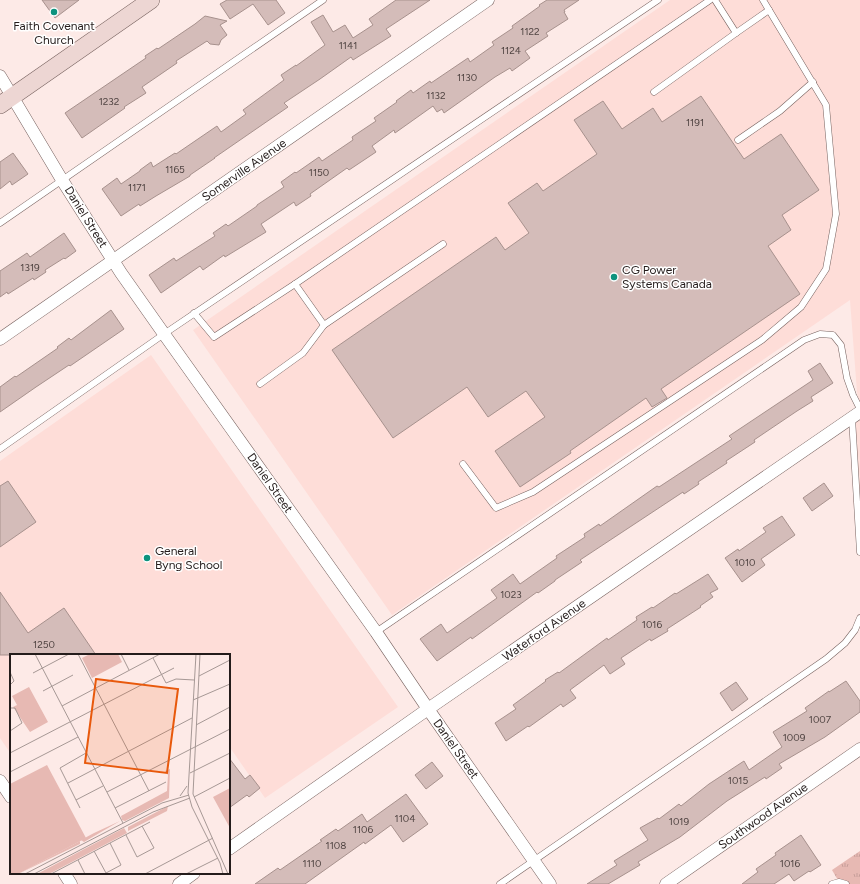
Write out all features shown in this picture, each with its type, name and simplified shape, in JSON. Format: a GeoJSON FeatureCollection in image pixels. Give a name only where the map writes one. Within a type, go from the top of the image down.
{"type":"FeatureCollection","features":[{"type":"Feature","properties":{"kind":"street"},"geometry":{"type":"LineString","coordinates":[[6,101],[151,0]]}},
{"type":"Feature","properties":{"kind":"street","name":"Somerville Avenue"},"geometry":{"type":"LineString","coordinates":[[0,339],[488,0]]}},
{"type":"Feature","properties":{"kind":"street","name":"Daniel Street"},"geometry":{"type":"LineString","coordinates":[[0,76],[6,101],[62,180],[121,273],[376,632],[550,884]]}},
{"type":"Feature","properties":{"kind":"street","name":"Waterford Avenue"},"geometry":{"type":"LineString","coordinates":[[230,848],[428,709],[856,415]]}},
{"type":"Feature","properties":{"kind":"street","name":"Southwood Avenue"},"geometry":{"type":"LineString","coordinates":[[666,884],[860,749]]}},
{"type":"Feature","properties":{"kind":"street"},"geometry":{"type":"LineString","coordinates":[[0,781],[10,796]]}},
{"type":"Feature","properties":{"kind":"street"},"geometry":{"type":"LineString","coordinates":[[65,874],[71,884]]}},
{"type":"Feature","properties":{"kind":"street"},"geometry":{"type":"LineString","coordinates":[[179,884],[193,874]]}},
{"type":"Feature","properties":{"kind":"lane"},"geometry":{"type":"LineString","coordinates":[[0,223],[323,0]]}},
{"type":"Feature","properties":{"kind":"lane"},"geometry":{"type":"LineString","coordinates":[[0,449],[194,313],[658,0]]}},
{"type":"Feature","properties":{"kind":"lane"},"geometry":{"type":"LineString","coordinates":[[194,313],[214,337],[295,284],[710,0]]}},
{"type":"Feature","properties":{"kind":"lane"},"geometry":{"type":"LineString","coordinates":[[715,0],[736,34]]}},
{"type":"Feature","properties":{"kind":"lane"},"geometry":{"type":"LineString","coordinates":[[463,464],[496,508],[533,492],[762,340],[801,307],[826,269],[836,214],[826,105],[763,0]]}},
{"type":"Feature","properties":{"kind":"lane"},"geometry":{"type":"LineString","coordinates":[[654,92],[769,10]]}},
{"type":"Feature","properties":{"kind":"lane"},"geometry":{"type":"LineString","coordinates":[[738,140],[780,111],[813,82]]}},
{"type":"Feature","properties":{"kind":"lane"},"geometry":{"type":"LineString","coordinates":[[260,384],[303,353],[324,325],[443,244]]}},
{"type":"Feature","properties":{"kind":"lane"},"geometry":{"type":"LineString","coordinates":[[295,284],[324,325]]}},
{"type":"Feature","properties":{"kind":"lane"},"geometry":{"type":"LineString","coordinates":[[376,632],[804,340],[820,334],[833,335],[841,344],[847,378],[860,409]]}},
{"type":"Feature","properties":{"kind":"lane"},"geometry":{"type":"LineString","coordinates":[[856,415],[860,552]]}},
{"type":"Feature","properties":{"kind":"lane"},"geometry":{"type":"LineString","coordinates":[[500,884],[826,659],[844,643],[855,630],[860,618]]}},
{"type":"Feature","properties":{"kind":"lane"},"geometry":{"type":"LineString","coordinates":[[832,884],[839,882],[846,884]]}},
{"type":"Feature","properties":{"kind":"shaded area"},"geometry":{"type":"Polygon","coordinates":[[[670,0],[860,0],[860,405],[857,392],[850,300],[392,615],[193,330],[670,0]]]}},
{"type":"Feature","properties":{"kind":"shaded area","name":"General Byng School"},"geometry":{"type":"Polygon","coordinates":[[[151,355],[398,707],[265,798],[230,747],[230,654],[10,654],[10,753],[0,738],[0,461],[151,355]]]}},
{"type":"Feature","properties":{"kind":"shaded area"},"geometry":{"type":"Polygon","coordinates":[[[860,412],[860,552],[852,418],[860,412]]]}},
{"type":"Feature","properties":{"kind":"green space"},"geometry":{"type":"Polygon","coordinates":[[[860,851],[860,884],[846,884],[839,882],[832,870],[860,851]]]}},
{"type":"Feature","properties":{"kind":"building","name":"Faith Covenant Church"},"geometry":{"type":"Polygon","coordinates":[[[42,0],[79,0],[55,18],[42,0]]]}},
{"type":"Feature","properties":{"kind":"building"},"geometry":{"type":"Polygon","coordinates":[[[227,0],[276,0],[285,13],[268,25],[253,4],[230,19],[220,4],[227,0]]]}},
{"type":"Feature","properties":{"kind":"building"},"geometry":{"type":"Polygon","coordinates":[[[396,0],[430,0],[386,29],[391,36],[353,60],[351,57],[284,103],[288,107],[190,176],[140,206],[139,204],[121,216],[102,189],[117,178],[121,184],[151,162],[153,167],[175,153],[176,154],[217,126],[221,132],[246,114],[243,110],[284,80],[281,75],[325,45],[311,22],[323,15],[333,32],[345,25],[353,38],[373,25],[369,19],[396,0]]]}},
{"type":"Feature","properties":{"kind":"building"},"geometry":{"type":"Polygon","coordinates":[[[547,0],[579,0],[564,10],[568,19],[546,33],[548,36],[525,51],[530,58],[512,71],[510,68],[495,77],[444,113],[442,109],[437,112],[433,106],[395,133],[394,130],[372,146],[376,152],[349,170],[347,168],[310,194],[311,196],[296,206],[294,202],[261,224],[266,232],[225,257],[224,255],[203,270],[200,266],[161,293],[149,275],[174,258],[176,261],[215,236],[213,233],[226,224],[228,226],[284,187],[281,182],[295,172],[296,173],[319,157],[322,161],[353,140],[352,137],[376,121],[374,118],[411,90],[413,93],[430,81],[431,83],[468,58],[470,62],[494,45],[492,42],[513,28],[512,26],[547,0]]]}},
{"type":"Feature","properties":{"kind":"building"},"geometry":{"type":"Polygon","coordinates":[[[205,16],[227,21],[220,25],[227,35],[221,40],[219,45],[210,44],[207,41],[176,61],[177,63],[142,87],[146,93],[124,107],[125,108],[82,138],[65,113],[146,58],[145,56],[157,48],[158,49],[205,16]]]}},
{"type":"Feature","properties":{"kind":"building","name":"CG Power Systems Canada"},"geometry":{"type":"Polygon","coordinates":[[[701,96],[744,159],[781,134],[819,190],[782,215],[791,230],[768,246],[800,294],[661,389],[667,398],[652,407],[646,398],[570,451],[571,453],[520,487],[495,451],[545,417],[526,391],[488,417],[467,387],[393,438],[332,350],[496,237],[505,250],[529,233],[508,203],[537,183],[543,191],[597,154],[574,120],[603,101],[622,129],[653,108],[662,122],[701,96]]]}},
{"type":"Feature","properties":{"kind":"building"},"geometry":{"type":"Polygon","coordinates":[[[13,153],[28,174],[12,185],[10,181],[0,189],[0,162],[13,153]]]}},
{"type":"Feature","properties":{"kind":"building"},"geometry":{"type":"Polygon","coordinates":[[[64,233],[76,251],[45,270],[46,272],[34,280],[33,278],[8,294],[7,292],[0,297],[0,271],[27,253],[30,257],[64,233]]]}},
{"type":"Feature","properties":{"kind":"building"},"geometry":{"type":"Polygon","coordinates":[[[111,310],[124,329],[0,412],[0,387],[58,348],[57,347],[69,338],[71,340],[111,310]]]}},
{"type":"Feature","properties":{"kind":"building"},"geometry":{"type":"Polygon","coordinates":[[[820,363],[833,383],[811,397],[813,401],[754,440],[755,442],[726,461],[727,463],[698,482],[699,484],[684,494],[683,492],[580,560],[582,562],[538,593],[537,592],[472,639],[471,637],[437,661],[420,639],[441,624],[447,633],[497,598],[491,590],[513,574],[520,584],[557,558],[556,556],[585,537],[584,534],[599,524],[600,526],[657,486],[659,487],[732,439],[729,436],[813,380],[808,371],[820,363]]]}},
{"type":"Feature","properties":{"kind":"building"},"geometry":{"type":"Polygon","coordinates":[[[8,481],[36,522],[0,547],[0,486],[8,481]]]}},
{"type":"Feature","properties":{"kind":"building"},"geometry":{"type":"Polygon","coordinates":[[[824,483],[833,496],[812,511],[803,498],[824,483]]]}},
{"type":"Feature","properties":{"kind":"building"},"geometry":{"type":"Polygon","coordinates":[[[782,516],[795,535],[761,559],[765,565],[742,582],[725,558],[738,549],[739,551],[766,532],[763,528],[782,516]]]}},
{"type":"Feature","properties":{"kind":"building"},"geometry":{"type":"Polygon","coordinates":[[[708,574],[718,589],[710,593],[713,597],[700,606],[701,607],[667,629],[668,631],[651,641],[650,639],[621,658],[625,664],[610,674],[604,665],[570,690],[576,698],[563,707],[561,704],[529,727],[528,726],[506,741],[495,723],[516,709],[513,705],[546,681],[545,680],[558,672],[559,673],[607,638],[608,640],[637,620],[636,617],[708,574]]]}},
{"type":"Feature","properties":{"kind":"building"},"geometry":{"type":"Polygon","coordinates":[[[0,592],[28,633],[64,608],[95,654],[10,654],[0,655],[0,592]]]}},
{"type":"Feature","properties":{"kind":"building"},"geometry":{"type":"Polygon","coordinates":[[[846,681],[860,701],[860,712],[825,737],[779,764],[782,768],[766,779],[765,777],[727,801],[680,837],[638,862],[640,865],[608,884],[587,884],[617,865],[614,861],[648,840],[640,828],[658,818],[659,819],[679,804],[681,806],[709,784],[744,761],[749,770],[782,747],[773,732],[807,711],[805,708],[846,681]]]}},
{"type":"Feature","properties":{"kind":"building"},"geometry":{"type":"Polygon","coordinates":[[[736,682],[748,699],[732,711],[720,693],[736,682]]]}},
{"type":"Feature","properties":{"kind":"building"},"geometry":{"type":"Polygon","coordinates":[[[230,759],[245,779],[250,775],[260,788],[249,797],[247,795],[230,807],[230,759]]]}},
{"type":"Feature","properties":{"kind":"building"},"geometry":{"type":"Polygon","coordinates":[[[432,762],[443,776],[426,789],[415,775],[432,762]]]}},
{"type":"Feature","properties":{"kind":"building"},"geometry":{"type":"Polygon","coordinates":[[[406,794],[428,824],[403,842],[391,825],[365,844],[364,842],[305,884],[255,884],[278,868],[280,870],[322,841],[320,840],[336,829],[338,831],[362,814],[367,822],[406,794]]]}},
{"type":"Feature","properties":{"kind":"building"},"geometry":{"type":"Polygon","coordinates":[[[801,835],[821,865],[794,881],[789,874],[774,884],[742,884],[758,872],[756,869],[776,855],[775,853],[801,835]]]}},
{"type":"Feature","properties":{"kind":"place","name":"Faith Covenant Church"},"geometry":{"type":"Point","coordinates":[54,12]}},
{"type":"Feature","properties":{"kind":"place","name":"CG Power Systems Canada"},"geometry":{"type":"Point","coordinates":[614,277]}},
{"type":"Feature","properties":{"kind":"place","name":"General Byng School"},"geometry":{"type":"Point","coordinates":[147,558]}}]}
